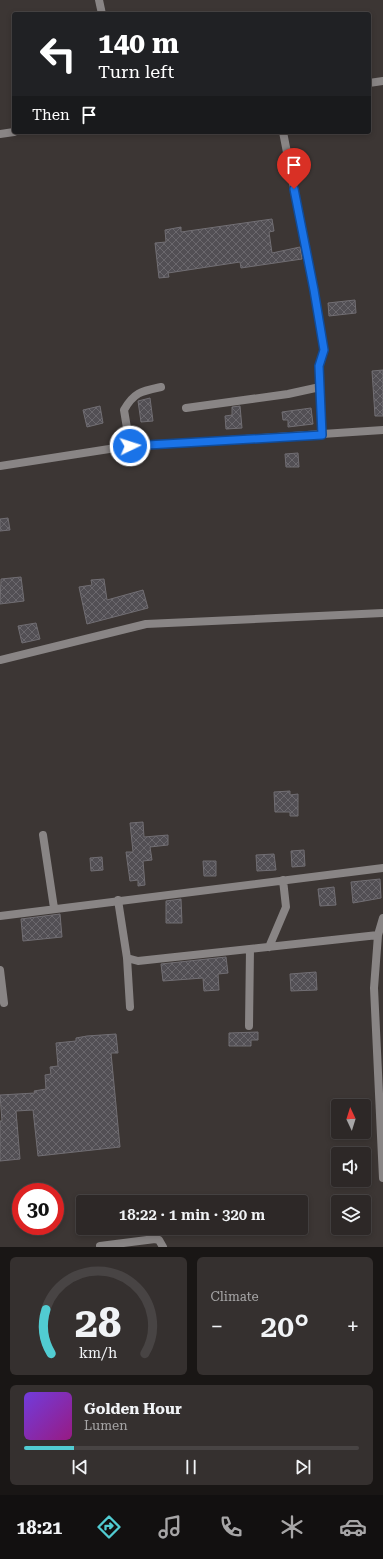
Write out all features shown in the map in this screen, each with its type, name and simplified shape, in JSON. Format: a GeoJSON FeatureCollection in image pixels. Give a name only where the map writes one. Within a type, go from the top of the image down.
{"type":"FeatureCollection","features":[{"type":"Feature","properties":{"kind":"street"},"geometry":{"type":"LineString","coordinates":[[99,0],[102,12]]}},
{"type":"Feature","properties":{"kind":"street"},"geometry":{"type":"LineString","coordinates":[[371,83],[383,81]]}},
{"type":"Feature","properties":{"kind":"street"},"geometry":{"type":"LineString","coordinates":[[0,134],[12,132]]}},
{"type":"Feature","properties":{"kind":"street"},"geometry":{"type":"LineString","coordinates":[[283,134],[314,290],[324,350],[319,366],[322,435]]}},
{"type":"Feature","properties":{"kind":"street"},"geometry":{"type":"LineString","coordinates":[[130,446],[124,410],[133,397],[142,391],[161,387]]}},
{"type":"Feature","properties":{"kind":"street"},"geometry":{"type":"LineString","coordinates":[[186,408],[288,394],[320,387]]}},
{"type":"Feature","properties":{"kind":"street"},"geometry":{"type":"LineString","coordinates":[[0,466],[130,446],[383,430]]}},
{"type":"Feature","properties":{"kind":"street"},"geometry":{"type":"LineString","coordinates":[[0,660],[146,624],[383,613]]}},
{"type":"Feature","properties":{"kind":"street"},"geometry":{"type":"LineString","coordinates":[[43,836],[54,908]]}},
{"type":"Feature","properties":{"kind":"street"},"geometry":{"type":"LineString","coordinates":[[0,916],[54,908],[383,868]]}},
{"type":"Feature","properties":{"kind":"street"},"geometry":{"type":"LineString","coordinates":[[269,947],[286,906],[283,880]]}},
{"type":"Feature","properties":{"kind":"street"},"geometry":{"type":"LineString","coordinates":[[118,900],[127,958],[130,1007]]}},
{"type":"Feature","properties":{"kind":"street"},"geometry":{"type":"LineString","coordinates":[[383,918],[374,988],[383,1178]]}},
{"type":"Feature","properties":{"kind":"street"},"geometry":{"type":"LineString","coordinates":[[127,958],[138,961],[250,948],[380,940]]}},
{"type":"Feature","properties":{"kind":"street"},"geometry":{"type":"LineString","coordinates":[[249,1026],[250,948]]}},
{"type":"Feature","properties":{"kind":"street"},"geometry":{"type":"LineString","coordinates":[[0,970],[4,1003]]}},
{"type":"Feature","properties":{"kind":"street"},"geometry":{"type":"LineString","coordinates":[[100,1246],[155,1239],[159,1240],[163,1247]]}},
{"type":"Feature","properties":{"kind":"building"},"geometry":{"type":"Polygon","coordinates":[[[272,219],[274,231],[269,232],[272,253],[300,247],[302,259],[241,268],[240,262],[168,273],[169,277],[159,278],[155,243],[166,242],[165,230],[181,227],[181,232],[272,219]]]}},
{"type":"Feature","properties":{"kind":"building"},"geometry":{"type":"Polygon","coordinates":[[[355,300],[356,313],[329,316],[328,303],[355,300]]]}},
{"type":"Feature","properties":{"kind":"building"},"geometry":{"type":"Polygon","coordinates":[[[383,370],[383,416],[375,416],[372,371],[383,370]]]}},
{"type":"Feature","properties":{"kind":"building"},"geometry":{"type":"Polygon","coordinates":[[[150,398],[153,421],[141,422],[138,401],[150,398]]]}},
{"type":"Feature","properties":{"kind":"building"},"geometry":{"type":"Polygon","coordinates":[[[100,406],[103,423],[87,427],[83,410],[100,406]]]}},
{"type":"Feature","properties":{"kind":"building"},"geometry":{"type":"Polygon","coordinates":[[[240,406],[242,428],[226,429],[225,416],[232,415],[232,407],[240,406]]]}},
{"type":"Feature","properties":{"kind":"building"},"geometry":{"type":"Polygon","coordinates":[[[311,408],[313,424],[288,427],[288,420],[283,420],[282,412],[311,408]]]}},
{"type":"Feature","properties":{"kind":"building"},"geometry":{"type":"Polygon","coordinates":[[[298,453],[299,467],[286,467],[285,454],[298,453]]]}},
{"type":"Feature","properties":{"kind":"building"},"geometry":{"type":"Polygon","coordinates":[[[8,518],[10,530],[0,531],[0,519],[8,518]]]}},
{"type":"Feature","properties":{"kind":"building"},"geometry":{"type":"Polygon","coordinates":[[[21,577],[24,601],[0,604],[1,579],[21,577]]]}},
{"type":"Feature","properties":{"kind":"building"},"geometry":{"type":"Polygon","coordinates":[[[104,579],[107,600],[143,590],[148,608],[87,624],[79,587],[92,585],[91,580],[104,579]]]}},
{"type":"Feature","properties":{"kind":"building"},"geometry":{"type":"Polygon","coordinates":[[[36,623],[40,639],[22,643],[18,626],[36,623]]]}},
{"type":"Feature","properties":{"kind":"building"},"geometry":{"type":"Polygon","coordinates":[[[290,791],[290,795],[298,794],[298,816],[290,816],[290,812],[275,812],[274,792],[290,791]]]}},
{"type":"Feature","properties":{"kind":"building"},"geometry":{"type":"Polygon","coordinates":[[[143,822],[144,837],[168,835],[168,845],[150,847],[152,860],[143,861],[145,885],[138,886],[138,880],[130,881],[126,852],[133,852],[130,823],[143,822]]]}},
{"type":"Feature","properties":{"kind":"building"},"geometry":{"type":"Polygon","coordinates":[[[304,850],[305,866],[292,867],[291,851],[304,850]]]}},
{"type":"Feature","properties":{"kind":"building"},"geometry":{"type":"Polygon","coordinates":[[[274,854],[276,870],[257,871],[256,855],[274,854]]]}},
{"type":"Feature","properties":{"kind":"building"},"geometry":{"type":"Polygon","coordinates":[[[102,857],[103,870],[91,871],[90,858],[102,857]]]}},
{"type":"Feature","properties":{"kind":"building"},"geometry":{"type":"Polygon","coordinates":[[[203,861],[216,861],[216,876],[204,876],[203,861]]]}},
{"type":"Feature","properties":{"kind":"building"},"geometry":{"type":"Polygon","coordinates":[[[380,879],[381,898],[353,903],[351,882],[380,879]]]}},
{"type":"Feature","properties":{"kind":"building"},"geometry":{"type":"Polygon","coordinates":[[[334,887],[336,905],[320,906],[318,889],[334,887]]]}},
{"type":"Feature","properties":{"kind":"building"},"geometry":{"type":"Polygon","coordinates":[[[181,899],[182,923],[166,923],[166,901],[181,899]]]}},
{"type":"Feature","properties":{"kind":"building"},"geometry":{"type":"Polygon","coordinates":[[[60,914],[62,937],[23,941],[21,919],[60,914]]]}},
{"type":"Feature","properties":{"kind":"building"},"geometry":{"type":"Polygon","coordinates":[[[226,957],[228,973],[218,974],[219,990],[204,991],[203,978],[163,981],[161,964],[226,957]]]}},
{"type":"Feature","properties":{"kind":"building"},"geometry":{"type":"Polygon","coordinates":[[[316,972],[317,990],[291,991],[290,974],[316,972]]]}},
{"type":"Feature","properties":{"kind":"building"},"geometry":{"type":"Polygon","coordinates":[[[258,1032],[258,1040],[251,1040],[251,1046],[229,1046],[229,1033],[258,1032]]]}},
{"type":"Feature","properties":{"kind":"building"},"geometry":{"type":"Polygon","coordinates":[[[116,1034],[118,1053],[111,1053],[120,1147],[38,1156],[33,1110],[16,1111],[20,1159],[0,1161],[0,1121],[2,1121],[0,1095],[35,1093],[34,1091],[46,1089],[45,1075],[51,1074],[50,1067],[58,1066],[56,1043],[76,1041],[76,1038],[87,1036],[116,1034]]]}},
{"type":"Feature","properties":{"kind":"route"},"geometry":{"type":"LineString","coordinates":[[130,446],[322,435],[319,366],[324,350],[294,189]]}}]}
